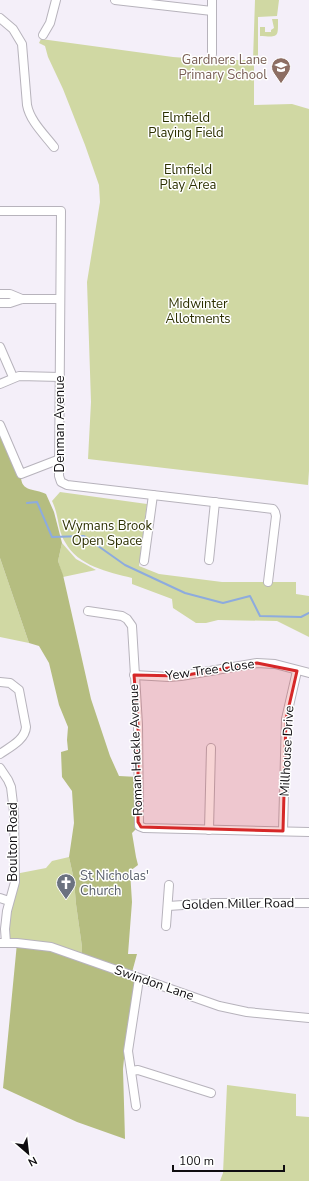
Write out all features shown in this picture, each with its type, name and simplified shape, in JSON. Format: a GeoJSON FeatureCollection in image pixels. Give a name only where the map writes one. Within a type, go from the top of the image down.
{"type":"FeatureCollection","features":[{"type":"Feature","properties":{"kind":"street"},"geometry":{"type":"LineString","coordinates":[[43,35],[50,22],[56,0]]}},
{"type":"Feature","properties":{"kind":"street"},"geometry":{"type":"LineString","coordinates":[[115,0],[212,11]]}},
{"type":"Feature","properties":{"kind":"street"},"geometry":{"type":"LineString","coordinates":[[212,0],[212,54]]}},
{"type":"Feature","properties":{"kind":"street"},"geometry":{"type":"LineString","coordinates":[[0,18],[13,29],[22,44],[29,114],[54,147]]}},
{"type":"Feature","properties":{"kind":"street","name":"Denman Avenue"},"geometry":{"type":"LineString","coordinates":[[0,211],[61,211],[59,476],[61,482],[65,485],[268,507],[274,510],[276,516],[268,582]]}},
{"type":"Feature","properties":{"kind":"street"},"geometry":{"type":"LineString","coordinates":[[0,294],[10,294],[22,299]]}},
{"type":"Feature","properties":{"kind":"street"},"geometry":{"type":"LineString","coordinates":[[0,303],[10,303],[22,299],[60,300]]}},
{"type":"Feature","properties":{"kind":"street"},"geometry":{"type":"LineString","coordinates":[[0,347],[13,377]]}},
{"type":"Feature","properties":{"kind":"street"},"geometry":{"type":"LineString","coordinates":[[0,384],[13,377],[19,376],[60,377]]}},
{"type":"Feature","properties":{"kind":"street"},"geometry":{"type":"LineString","coordinates":[[0,425],[21,474],[60,458]]}},
{"type":"Feature","properties":{"kind":"street"},"geometry":{"type":"LineString","coordinates":[[144,561],[153,495]]}},
{"type":"Feature","properties":{"kind":"street"},"geometry":{"type":"LineString","coordinates":[[209,560],[216,502]]}},
{"type":"Feature","properties":{"kind":"street","name":"Roman Hackle Avenue"},"geometry":{"type":"LineString","coordinates":[[88,611],[125,617],[130,622],[132,630],[138,725],[139,826],[144,828],[309,832]]}},
{"type":"Feature","properties":{"kind":"street","name":"Yew Tree Close"},"geometry":{"type":"LineString","coordinates":[[134,675],[169,677],[181,676],[257,663],[275,664],[296,671],[309,673]]}},
{"type":"Feature","properties":{"kind":"street","name":"Millhouse Drive"},"geometry":{"type":"LineString","coordinates":[[283,831],[286,720],[296,671]]}},
{"type":"Feature","properties":{"kind":"street"},"geometry":{"type":"LineString","coordinates":[[0,682],[10,683],[19,690],[26,730],[22,738],[0,754]]}},
{"type":"Feature","properties":{"kind":"street"},"geometry":{"type":"LineString","coordinates":[[210,830],[211,748]]}},
{"type":"Feature","properties":{"kind":"street","name":"Boulton Road"},"geometry":{"type":"LineString","coordinates":[[0,768],[8,780],[14,803],[15,882],[9,901],[3,943]]}},
{"type":"Feature","properties":{"kind":"street","name":"Golden Miller Road"},"geometry":{"type":"LineString","coordinates":[[166,926],[169,885]]}},
{"type":"Feature","properties":{"kind":"street"},"geometry":{"type":"LineString","coordinates":[[0,898],[9,901]]}},
{"type":"Feature","properties":{"kind":"street","name":"Golden Miller Road"},"geometry":{"type":"LineString","coordinates":[[168,906],[214,903],[309,903]]}},
{"type":"Feature","properties":{"kind":"street","name":"Swindon Lane"},"geometry":{"type":"LineString","coordinates":[[3,943],[37,944],[51,947],[219,1006],[247,1012],[309,1018]]}},
{"type":"Feature","properties":{"kind":"street"},"geometry":{"type":"LineString","coordinates":[[136,978],[128,1051],[136,1106]]}},
{"type":"Feature","properties":{"kind":"street"},"geometry":{"type":"LineString","coordinates":[[131,1071],[138,1070],[211,1093]]}},
{"type":"Feature","properties":{"kind":"highlighted area"},"geometry":{"type":"Polygon","coordinates":[[[257,663],[297,671],[286,719],[283,831],[141,827],[138,822],[138,725],[134,675],[181,676],[257,663]]]}},
{"type":"Feature","properties":{"kind":"green space","name":"Midwinter Allotments"},"geometry":{"type":"Polygon","coordinates":[[[255,0],[279,0],[277,16],[258,17],[258,58],[257,62],[254,63],[254,105],[292,104],[309,109],[308,485],[88,459],[91,402],[87,282],[100,202],[99,185],[85,145],[63,89],[48,57],[45,46],[39,43],[41,39],[173,57],[212,60],[253,60],[255,0]]]}},
{"type":"Feature","properties":{"kind":"green space"},"geometry":{"type":"Polygon","coordinates":[[[272,19],[278,19],[278,30],[276,35],[260,36],[260,27],[265,27],[265,32],[271,32],[274,28],[272,19]]]}},
{"type":"Feature","properties":{"kind":"green space"},"geometry":{"type":"Polygon","coordinates":[[[0,424],[21,474],[23,484],[29,489],[46,494],[54,512],[62,543],[58,561],[63,575],[91,699],[110,756],[119,776],[138,777],[139,826],[132,833],[138,865],[130,871],[132,902],[128,954],[137,954],[131,976],[135,983],[127,1028],[123,1069],[125,1139],[77,1122],[3,1088],[17,943],[81,957],[82,947],[74,880],[69,857],[74,823],[72,791],[62,777],[61,752],[68,750],[68,727],[59,705],[49,663],[39,646],[29,643],[0,558],[0,424]]]}},
{"type":"Feature","properties":{"kind":"green space","name":"Wymans Brook Open Space"},"geometry":{"type":"Polygon","coordinates":[[[60,492],[147,504],[139,566],[159,574],[222,582],[296,582],[296,594],[309,596],[309,637],[277,621],[218,620],[206,623],[196,623],[173,608],[172,599],[132,584],[132,578],[94,567],[78,557],[71,550],[62,536],[52,501],[60,492]]]}},
{"type":"Feature","properties":{"kind":"green space"},"geometry":{"type":"Polygon","coordinates":[[[62,543],[76,559],[96,570],[63,577],[58,561],[62,543]]]}},
{"type":"Feature","properties":{"kind":"green space"},"geometry":{"type":"Polygon","coordinates":[[[0,558],[29,643],[0,637],[0,558]]]}},
{"type":"Feature","properties":{"kind":"green space"},"geometry":{"type":"Polygon","coordinates":[[[69,857],[74,880],[82,947],[81,957],[6,943],[15,874],[46,868],[52,861],[69,857]]]}},
{"type":"Feature","properties":{"kind":"green space"},"geometry":{"type":"Polygon","coordinates":[[[227,1085],[296,1094],[296,1116],[309,1117],[309,1181],[220,1181],[223,1173],[227,1085]]]}},
{"type":"Feature","properties":{"kind":"waterway"},"geometry":{"type":"LineString","coordinates":[[27,503],[37,502],[52,537],[84,536],[125,565],[185,593],[223,603],[250,596],[260,616],[301,617],[309,613]]}},
{"type":"Feature","properties":{"kind":"place","name":"Gardners Lane Primary School"},"geometry":{"type":"Point","coordinates":[281,84]}},
{"type":"Feature","properties":{"kind":"place","name":"St Nicholas' Church"},"geometry":{"type":"Point","coordinates":[66,900]}},
{"type":"Feature","properties":{"kind":"park label","name":"Elmfield Playing Field"},"geometry":{"type":"Point","coordinates":[186,126]}},
{"type":"Feature","properties":{"kind":"park label","name":"Elmfield Play Area"},"geometry":{"type":"Point","coordinates":[188,178]}}]}
